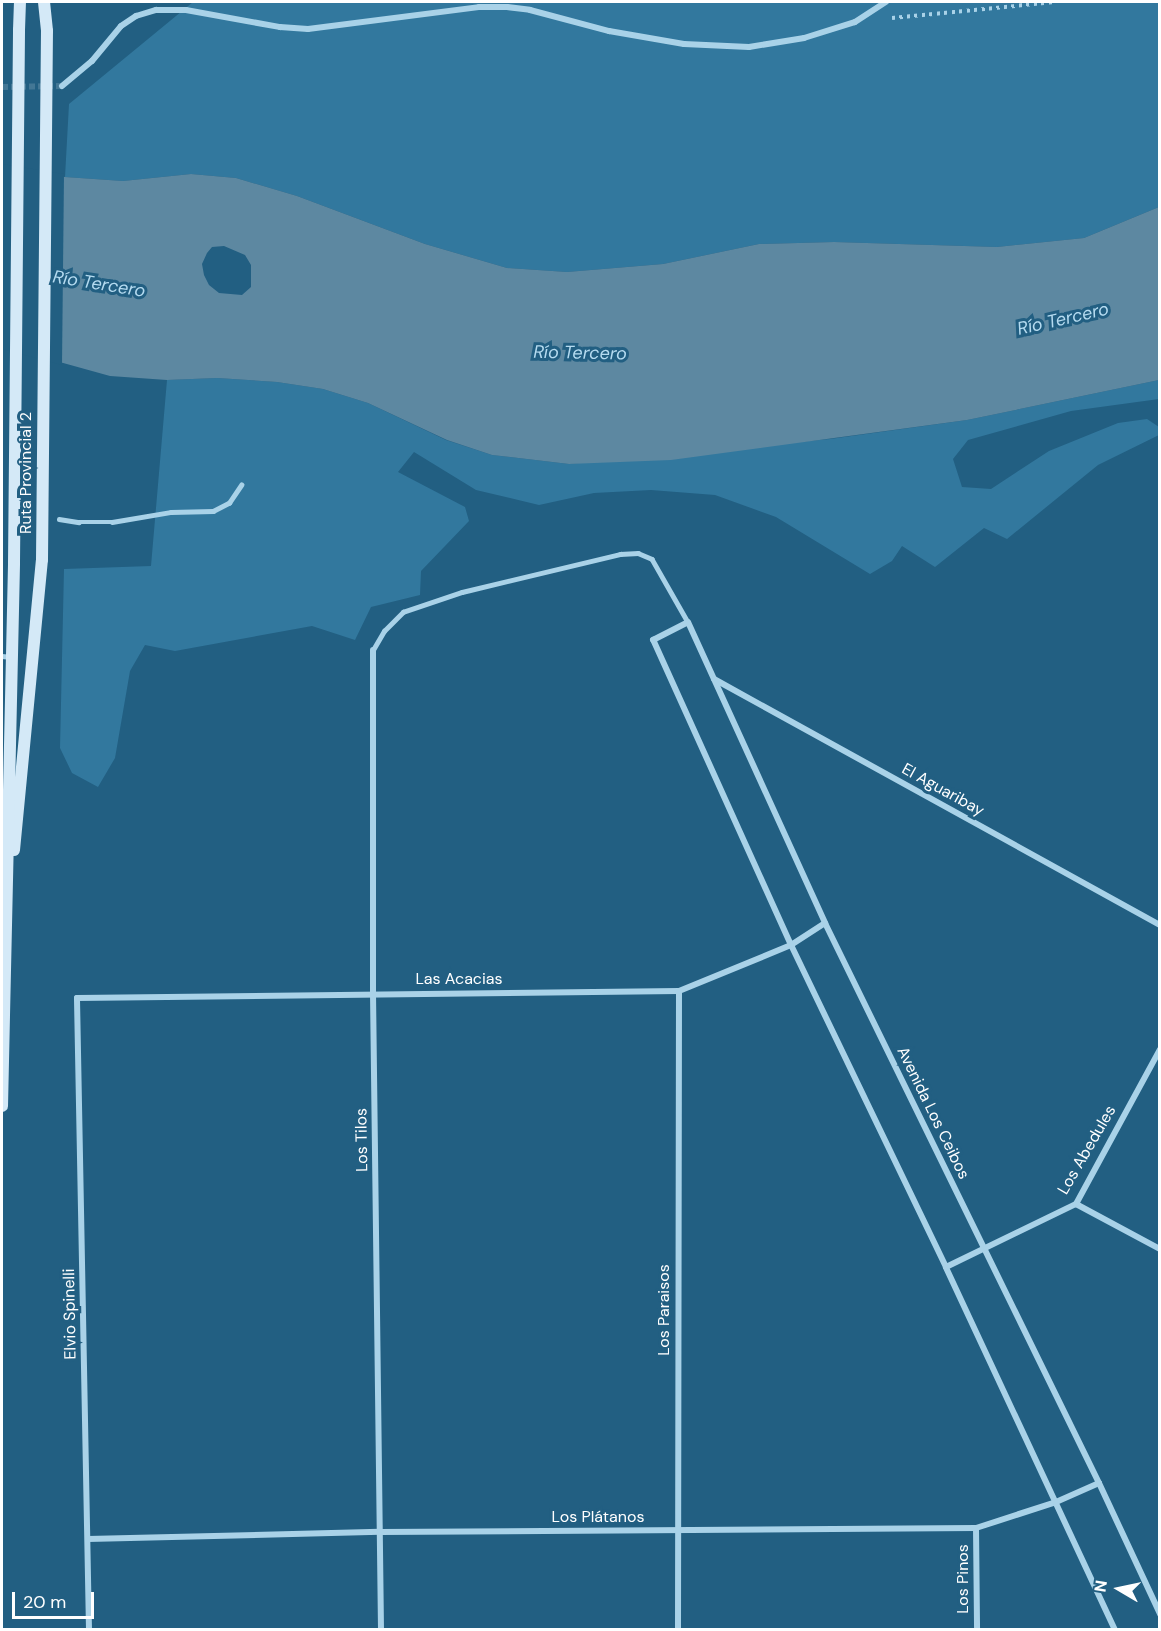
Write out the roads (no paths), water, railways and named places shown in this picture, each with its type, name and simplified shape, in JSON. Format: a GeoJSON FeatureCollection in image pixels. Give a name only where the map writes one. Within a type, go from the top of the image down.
{"type":"FeatureCollection","features":[{"type":"Feature","properties":{"kind":"main road","name":"Ruta Provincial 2"},"geometry":{"type":"LineString","coordinates":[[2,1106],[6,657],[14,563],[20,2]]}},
{"type":"Feature","properties":{"kind":"main road","name":"Ruta Provincial 2"},"geometry":{"type":"LineString","coordinates":[[4,943],[42,560],[47,31],[44,2]]}},
{"type":"Feature","properties":{"kind":"street"},"geometry":{"type":"LineString","coordinates":[[62,86],[92,61],[121,26],[136,16],[156,10],[186,10],[280,27],[308,29],[479,7],[507,8],[530,10],[609,32],[684,44],[749,46],[804,38],[855,22],[886,2]]}},
{"type":"Feature","properties":{"kind":"street"},"geometry":{"type":"LineString","coordinates":[[688,622],[653,640],[791,945],[946,1267],[1115,1629]]}},
{"type":"Feature","properties":{"kind":"street","name":"Avenida Los Ceibos"},"geometry":{"type":"LineString","coordinates":[[688,622],[825,923],[1099,1483],[1160,1614]]}},
{"type":"Feature","properties":{"kind":"street","name":"Los Tilos"},"geometry":{"type":"LineString","coordinates":[[373,650],[373,993],[381,1629]]}},
{"type":"Feature","properties":{"kind":"street","name":"El Aguaribay"},"geometry":{"type":"LineString","coordinates":[[713,678],[1160,925]]}},
{"type":"Feature","properties":{"kind":"street","name":"Las Acacias"},"geometry":{"type":"LineString","coordinates":[[77,998],[679,991],[791,945],[825,923]]}},
{"type":"Feature","properties":{"kind":"street","name":"Los Paraisos"},"geometry":{"type":"LineString","coordinates":[[678,1629],[679,991]]}},
{"type":"Feature","properties":{"kind":"street","name":"Elvio Spinelli"},"geometry":{"type":"LineString","coordinates":[[77,998],[89,1629]]}},
{"type":"Feature","properties":{"kind":"street","name":"Los Abedules"},"geometry":{"type":"LineString","coordinates":[[946,1267],[1076,1204],[1160,1049]]}},
{"type":"Feature","properties":{"kind":"street"},"geometry":{"type":"LineString","coordinates":[[1076,1204],[1160,1249]]}},
{"type":"Feature","properties":{"kind":"street","name":"Los Plátanos"},"geometry":{"type":"LineString","coordinates":[[88,1539],[380,1532],[976,1528],[1056,1502],[1099,1483]]}},
{"type":"Feature","properties":{"kind":"street","name":"Los Pinos"},"geometry":{"type":"LineString","coordinates":[[976,1528],[977,1629]]}},
{"type":"Feature","properties":{"kind":"lane"},"geometry":{"type":"LineString","coordinates":[[59,519],[79,522],[112,522],[171,512],[213,511],[229,503],[241,484]]}},
{"type":"Feature","properties":{"kind":"lane"},"geometry":{"type":"LineString","coordinates":[[373,650],[384,631],[403,612],[462,592],[620,554],[638,553],[652,559],[688,622]]}},
{"type":"Feature","properties":{"kind":"water","name":"Río Tercero"},"geometry":{"type":"Polygon","coordinates":[[[2,167],[65,177],[123,181],[191,174],[236,178],[297,196],[425,244],[507,268],[567,272],[663,264],[759,244],[834,242],[997,247],[1084,238],[1159,207],[1159,380],[967,420],[671,460],[569,464],[492,455],[447,440],[368,403],[323,389],[277,382],[217,378],[167,380],[110,376],[2,346],[2,167]],[[224,246],[212,247],[202,264],[209,285],[219,293],[242,295],[251,287],[251,265],[245,255],[224,246]]]}},
{"type":"Feature","properties":{"kind":"tunnel"},"geometry":{"type":"LineString","coordinates":[[2,87],[62,86]]}}]}
